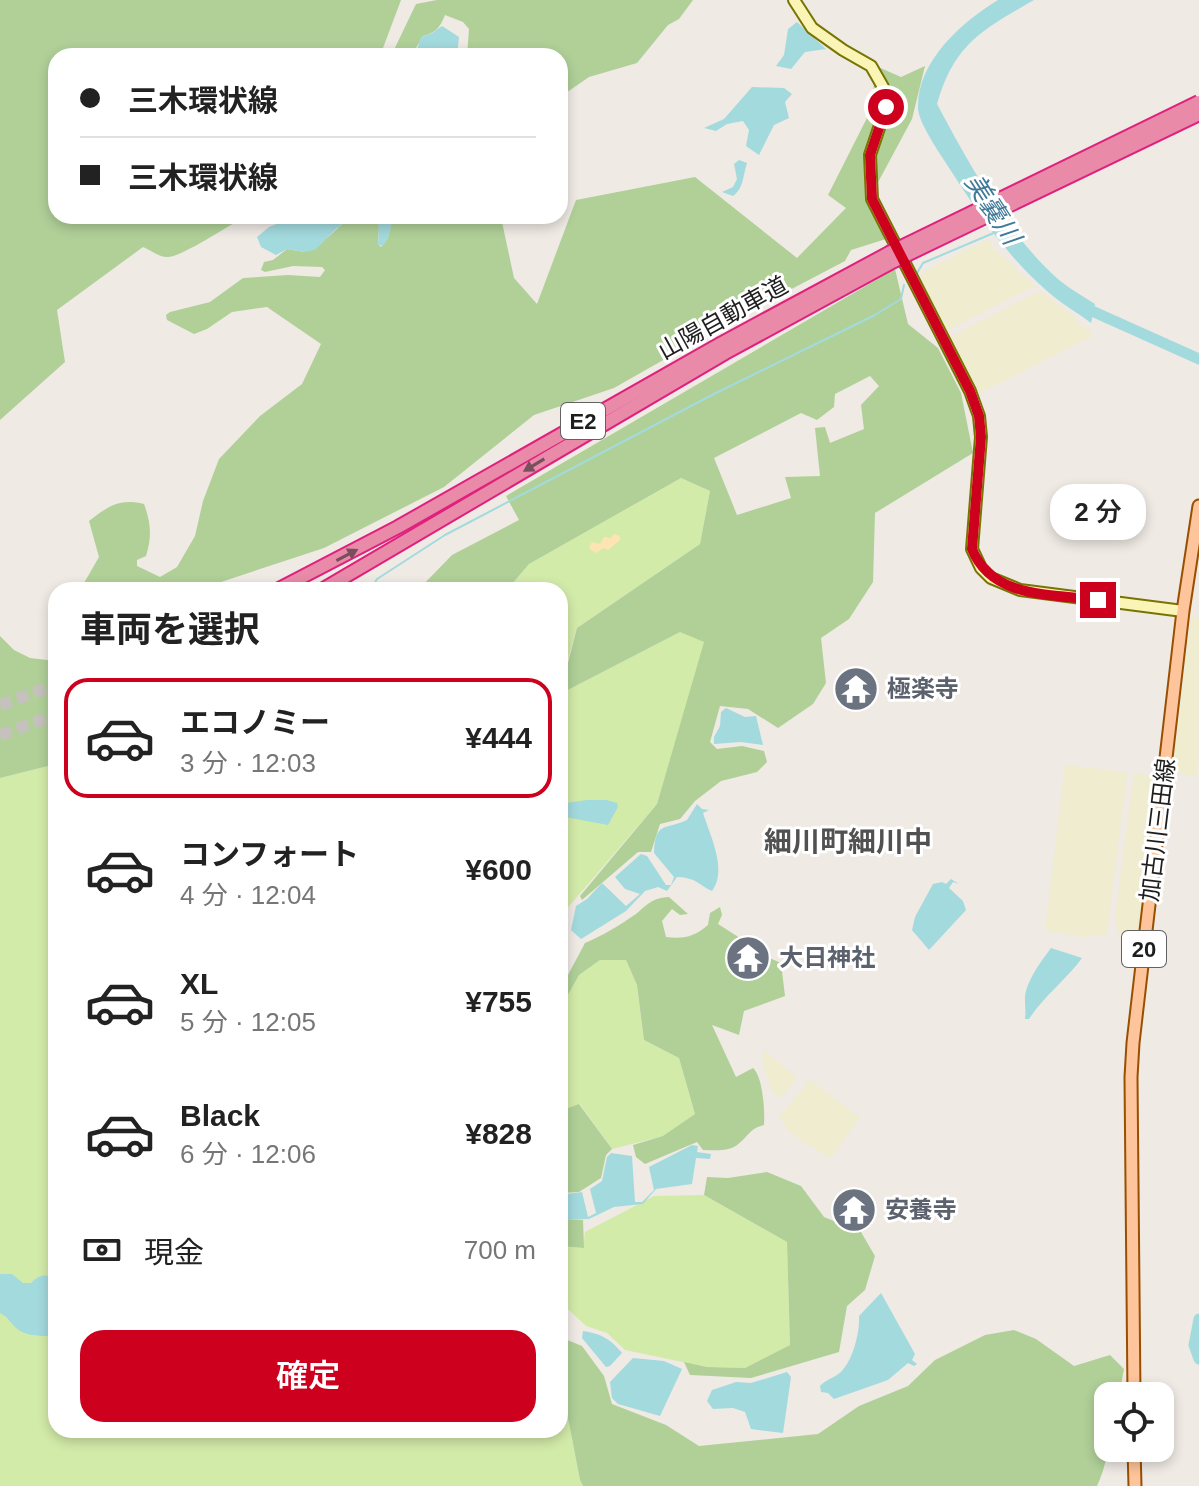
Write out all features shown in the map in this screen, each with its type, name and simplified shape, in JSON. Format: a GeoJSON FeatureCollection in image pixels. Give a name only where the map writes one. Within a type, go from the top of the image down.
{"type":"FeatureCollection","features":[{"type":"Feature","properties":{"kind":"highway","name":"山陽自動車道"},"geometry":{"type":"LineString","coordinates":[[292,582],[398,527],[708,351],[1199,102]]}},
{"type":"Feature","properties":{"kind":"highway","name":"山陽自動車道"},"geometry":{"type":"LineString","coordinates":[[336,582],[892,257],[1199,114]]}},
{"type":"Feature","properties":{"kind":"main road"},"geometry":{"type":"LineString","coordinates":[[794,0],[812,28],[871,66],[883,87],[886,107],[870,155],[872,199],[970,391],[979,416],[981,437],[972,549],[981,568],[991,578],[1020,590],[1183,611]]}},
{"type":"Feature","properties":{"kind":"main road","name":"加古川三田線"},"geometry":{"type":"LineString","coordinates":[[1134,1382],[1132,1066],[1183,611],[1199,506]]}},
{"type":"Feature","properties":{"kind":"main road"},"geometry":{"type":"LineString","coordinates":[[1134,1462],[1135,1486]]}},
{"type":"Feature","properties":{"kind":"shaded area"},"geometry":{"type":"Polygon","coordinates":[[[988,239],[993,248],[1035,286],[946,331],[920,279],[925,271],[988,239]]]}},
{"type":"Feature","properties":{"kind":"shaded area"},"geometry":{"type":"Polygon","coordinates":[[[1040,291],[1073,316],[1092,336],[978,394],[950,337],[1040,291]]]}},
{"type":"Feature","properties":{"kind":"shaded area"},"geometry":{"type":"Polygon","coordinates":[[[1191,616],[1199,617],[1198,776],[1172,773],[1191,616]]]}},
{"type":"Feature","properties":{"kind":"shaded area"},"geometry":{"type":"Polygon","coordinates":[[[1065,765],[1127,774],[1107,934],[1082,937],[1045,930],[1065,765]]]}},
{"type":"Feature","properties":{"kind":"shaded area"},"geometry":{"type":"Polygon","coordinates":[[[1134,773],[1159,777],[1138,934],[1118,935],[1115,917],[1134,773]]]}},
{"type":"Feature","properties":{"kind":"shaded area"},"geometry":{"type":"Polygon","coordinates":[[[763,1049],[797,1078],[781,1098],[772,1091],[764,1067],[763,1049]]]}},
{"type":"Feature","properties":{"kind":"shaded area"},"geometry":{"type":"Polygon","coordinates":[[[810,1080],[860,1118],[830,1159],[809,1144],[807,1146],[779,1117],[810,1080]]]}},
{"type":"Feature","properties":{"kind":"green space"},"geometry":{"type":"Polygon","coordinates":[[[0,0],[401,0],[383,48],[48,48],[48,224],[233,224],[174,256],[161,256],[143,247],[57,310],[65,362],[0,420],[0,0]]]}},
{"type":"Feature","properties":{"kind":"green space"},"geometry":{"type":"Polygon","coordinates":[[[437,0],[693,0],[637,63],[589,77],[568,91],[568,48],[468,48],[469,29],[463,22],[445,15],[432,33],[423,36],[416,48],[395,48],[416,4],[437,0]]]}},
{"type":"Feature","properties":{"kind":"green space"},"geometry":{"type":"Polygon","coordinates":[[[876,66],[901,77],[925,66],[912,119],[868,201],[886,239],[851,250],[845,261],[614,388],[534,415],[444,487],[324,548],[221,582],[85,582],[99,557],[89,521],[108,507],[121,503],[144,504],[148,517],[148,549],[146,556],[137,560],[137,566],[160,577],[177,567],[195,536],[203,501],[219,459],[260,416],[302,384],[321,344],[267,307],[232,312],[194,334],[167,320],[166,315],[170,312],[210,302],[243,278],[288,275],[320,277],[325,270],[322,267],[293,266],[265,272],[261,270],[264,262],[273,260],[287,249],[304,252],[343,224],[378,224],[378,244],[381,247],[388,238],[391,224],[502,224],[514,278],[537,304],[576,200],[695,177],[797,258],[846,208],[828,195],[871,110],[876,66]]]}},
{"type":"Feature","properties":{"kind":"green space"},"geometry":{"type":"Polygon","coordinates":[[[895,269],[908,324],[938,348],[961,393],[973,453],[875,513],[873,582],[849,619],[821,638],[826,683],[813,704],[778,728],[748,709],[720,706],[710,742],[717,749],[742,746],[764,751],[767,762],[757,772],[721,781],[695,801],[680,819],[660,824],[651,852],[638,852],[582,900],[580,896],[657,804],[704,642],[680,632],[568,690],[568,663],[577,628],[700,544],[710,491],[681,478],[529,564],[514,582],[426,582],[452,555],[519,520],[506,496],[895,269]],[[870,376],[835,394],[834,407],[817,420],[801,413],[714,458],[737,515],[791,498],[785,477],[820,476],[815,428],[825,427],[830,443],[864,429],[861,405],[879,386],[870,376]]]}},
{"type":"Feature","properties":{"kind":"green space"},"geometry":{"type":"Polygon","coordinates":[[[681,478],[710,491],[700,544],[577,628],[568,659],[568,582],[514,582],[529,564],[681,478]]]}},
{"type":"Feature","properties":{"kind":"green space"},"geometry":{"type":"Polygon","coordinates":[[[680,632],[705,642],[657,804],[568,907],[568,690],[680,632]]]}},
{"type":"Feature","properties":{"kind":"green space"},"geometry":{"type":"Polygon","coordinates":[[[0,636],[14,650],[30,658],[48,660],[48,766],[0,778],[0,636]]]}},
{"type":"Feature","properties":{"kind":"green space"},"geometry":{"type":"Polygon","coordinates":[[[48,766],[48,1438],[568,1438],[568,1420],[583,1486],[0,1486],[0,778],[48,766]]]}},
{"type":"Feature","properties":{"kind":"green space"},"geometry":{"type":"Polygon","coordinates":[[[669,897],[688,914],[680,915],[672,909],[662,921],[666,937],[693,935],[708,925],[710,913],[720,907],[722,915],[718,924],[743,940],[734,946],[738,973],[760,954],[781,963],[785,996],[744,1011],[739,1035],[712,1025],[736,1077],[753,1068],[756,1072],[763,1095],[764,1125],[755,1128],[729,1149],[703,1150],[697,1142],[645,1164],[636,1157],[633,1145],[663,1136],[695,1114],[679,1058],[644,1040],[637,985],[626,960],[600,960],[579,975],[568,995],[568,975],[585,943],[658,899],[669,897]]]}},
{"type":"Feature","properties":{"kind":"green space"},"geometry":{"type":"Polygon","coordinates":[[[600,960],[626,960],[637,985],[644,1040],[679,1058],[695,1114],[664,1136],[612,1149],[580,1104],[568,1108],[568,995],[579,975],[600,960]]]}},
{"type":"Feature","properties":{"kind":"green space"},"geometry":{"type":"Polygon","coordinates":[[[579,1104],[612,1149],[606,1155],[601,1178],[579,1192],[568,1193],[568,1108],[579,1104]]]}},
{"type":"Feature","properties":{"kind":"green space"},"geometry":{"type":"Polygon","coordinates":[[[767,1172],[801,1186],[824,1217],[861,1232],[875,1256],[865,1290],[847,1306],[839,1352],[751,1378],[690,1375],[684,1362],[707,1367],[745,1368],[790,1345],[787,1242],[704,1195],[707,1177],[728,1178],[767,1172]]]}},
{"type":"Feature","properties":{"kind":"green space"},"geometry":{"type":"Polygon","coordinates":[[[704,1195],[787,1242],[790,1345],[745,1368],[707,1367],[625,1350],[607,1333],[586,1326],[568,1310],[568,1247],[583,1248],[585,1232],[654,1196],[704,1195]]]}},
{"type":"Feature","properties":{"kind":"green space"},"geometry":{"type":"Polygon","coordinates":[[[568,1219],[583,1220],[584,1248],[568,1247],[568,1219]]]}},
{"type":"Feature","properties":{"kind":"green space"},"geometry":{"type":"Polygon","coordinates":[[[1014,1330],[1036,1339],[1074,1366],[1110,1355],[1124,1369],[1122,1382],[1094,1382],[1094,1462],[1105,1462],[1097,1486],[583,1486],[580,1480],[568,1420],[568,1340],[582,1346],[604,1376],[612,1404],[666,1425],[699,1446],[818,1434],[859,1406],[908,1386],[935,1360],[985,1335],[1014,1330]]]}},
{"type":"Feature","properties":{"kind":"sand"},"geometry":{"type":"Polygon","coordinates":[[[614,534],[620,536],[620,540],[608,550],[603,548],[597,553],[589,547],[592,542],[600,544],[604,537],[611,538],[614,534]]]}},
{"type":"Feature","properties":{"kind":"water"},"geometry":{"type":"Polygon","coordinates":[[[998,0],[1034,0],[999,20],[972,41],[952,67],[937,104],[976,174],[1023,242],[1059,280],[1095,304],[1091,323],[1057,300],[1003,245],[942,157],[919,113],[920,91],[933,59],[957,31],[998,0]]]}},
{"type":"Feature","properties":{"kind":"water"},"geometry":{"type":"Polygon","coordinates":[[[797,22],[826,49],[805,52],[791,69],[776,66],[784,55],[788,29],[797,22]]]}},
{"type":"Feature","properties":{"kind":"water"},"geometry":{"type":"Polygon","coordinates":[[[442,26],[459,37],[458,48],[418,48],[421,37],[442,26]]]}},
{"type":"Feature","properties":{"kind":"water"},"geometry":{"type":"Polygon","coordinates":[[[752,87],[784,88],[792,94],[785,102],[789,118],[774,125],[759,155],[746,146],[749,130],[743,121],[727,124],[716,131],[704,128],[724,119],[752,87]]]}},
{"type":"Feature","properties":{"kind":"water"},"geometry":{"type":"Polygon","coordinates":[[[739,160],[747,163],[741,185],[733,196],[722,192],[733,187],[737,179],[734,164],[739,160]]]}},
{"type":"Feature","properties":{"kind":"water"},"geometry":{"type":"Polygon","coordinates":[[[276,224],[343,224],[315,250],[287,249],[276,255],[261,247],[257,237],[276,224]]]}},
{"type":"Feature","properties":{"kind":"water"},"geometry":{"type":"Polygon","coordinates":[[[392,224],[383,246],[378,245],[379,225],[392,224]]]}},
{"type":"Feature","properties":{"kind":"water"},"geometry":{"type":"Polygon","coordinates":[[[726,708],[745,717],[756,716],[763,745],[741,742],[714,744],[721,712],[726,708]]]}},
{"type":"Feature","properties":{"kind":"water"},"geometry":{"type":"Polygon","coordinates":[[[607,800],[617,803],[618,807],[608,825],[568,818],[568,803],[607,800]]]}},
{"type":"Feature","properties":{"kind":"water"},"geometry":{"type":"Polygon","coordinates":[[[697,804],[709,810],[703,813],[718,863],[712,891],[693,880],[677,877],[667,891],[658,887],[645,891],[626,911],[581,939],[571,930],[576,906],[602,883],[626,906],[640,894],[625,889],[615,877],[641,854],[647,856],[666,885],[671,885],[674,877],[654,853],[656,836],[663,828],[687,820],[697,804]]]}},
{"type":"Feature","properties":{"kind":"water"},"geometry":{"type":"Polygon","coordinates":[[[951,879],[959,884],[953,882],[949,888],[963,901],[966,910],[929,950],[912,930],[915,917],[933,884],[946,884],[951,879]]]}},
{"type":"Feature","properties":{"kind":"water"},"geometry":{"type":"Polygon","coordinates":[[[1051,948],[1082,958],[1029,1019],[1025,1019],[1027,987],[1051,948]]]}},
{"type":"Feature","properties":{"kind":"water"},"geometry":{"type":"Polygon","coordinates":[[[692,1145],[698,1146],[697,1152],[711,1154],[710,1159],[696,1158],[692,1184],[656,1189],[643,1204],[614,1207],[589,1219],[568,1220],[568,1194],[582,1192],[588,1217],[596,1213],[590,1189],[602,1181],[607,1157],[611,1153],[632,1156],[635,1202],[642,1202],[654,1190],[649,1167],[692,1145]]]}},
{"type":"Feature","properties":{"kind":"water"},"geometry":{"type":"Polygon","coordinates":[[[0,1274],[12,1274],[23,1283],[48,1276],[48,1336],[24,1333],[0,1313],[0,1274]]]}},
{"type":"Feature","properties":{"kind":"water"},"geometry":{"type":"Polygon","coordinates":[[[881,1293],[915,1354],[912,1360],[917,1364],[908,1363],[888,1380],[834,1399],[828,1393],[821,1392],[820,1386],[845,1367],[855,1346],[859,1316],[881,1293]]]}},
{"type":"Feature","properties":{"kind":"water"},"geometry":{"type":"Polygon","coordinates":[[[583,1331],[605,1338],[622,1353],[606,1367],[582,1338],[583,1331]]]}},
{"type":"Feature","properties":{"kind":"water"},"geometry":{"type":"Polygon","coordinates":[[[633,1358],[664,1361],[682,1369],[660,1416],[618,1404],[612,1398],[610,1382],[633,1358]]]}},
{"type":"Feature","properties":{"kind":"water"},"geometry":{"type":"Polygon","coordinates":[[[787,1372],[791,1377],[783,1433],[751,1429],[745,1412],[733,1408],[713,1409],[707,1401],[712,1390],[787,1372]]]}},
{"type":"Feature","properties":{"kind":"waterway"},"geometry":{"type":"LineString","coordinates":[[917,273],[923,263],[996,232]]}},
{"type":"Feature","properties":{"kind":"waterway"},"geometry":{"type":"LineString","coordinates":[[375,582],[445,535],[712,395],[875,315],[901,299],[904,285]]}},
{"type":"Feature","properties":{"kind":"waterway","name":"美嚢川"},"geometry":{"type":"LineString","coordinates":[[1083,307],[1199,359]]}},
{"type":"Feature","properties":{"kind":"waterway","name":"美嚢川"},"geometry":{"type":"LineString","coordinates":[[1199,1319],[1194,1345],[1199,1359]]}},
{"type":"Feature","properties":{"kind":"tunnel"},"geometry":{"type":"LineString","coordinates":[[0,705],[48,688]]}},
{"type":"Feature","properties":{"kind":"tunnel"},"geometry":{"type":"LineString","coordinates":[[0,735],[48,718]]}},
{"type":"Feature","properties":{"kind":"place","name":"極楽寺"},"geometry":{"type":"Point","coordinates":[856,689]}},
{"type":"Feature","properties":{"kind":"place","name":"大日神社"},"geometry":{"type":"Point","coordinates":[748,958]}},
{"type":"Feature","properties":{"kind":"place","name":"安養寺"},"geometry":{"type":"Point","coordinates":[854,1210]}},
{"type":"Feature","properties":{"kind":"district","name":"細川町細川中"},"geometry":{"type":"Point","coordinates":[848,841]}},
{"type":"Feature","properties":{"kind":"route"},"geometry":{"type":"LineString","coordinates":[[886,107],[870,155],[872,199],[970,391],[979,416],[981,437],[972,549],[976,560],[991,578],[1003,585],[1098,600]]}}]}
